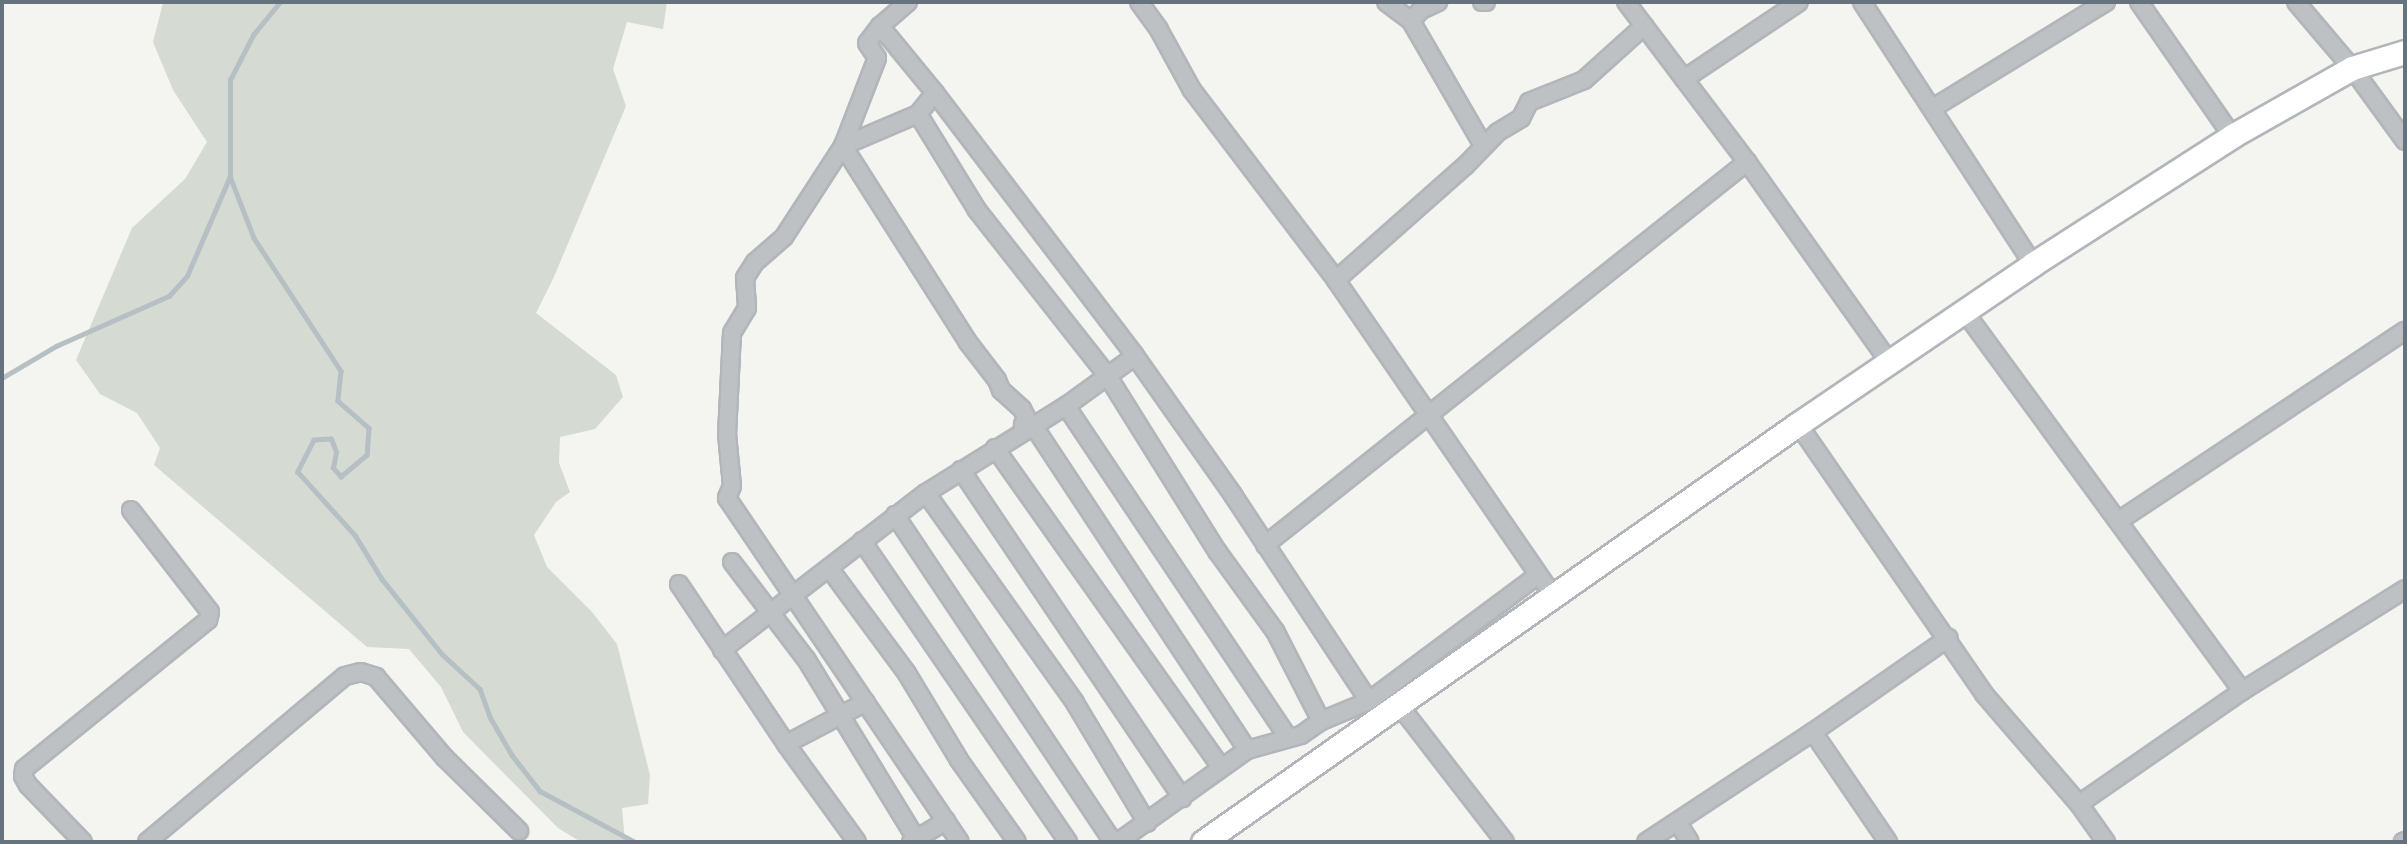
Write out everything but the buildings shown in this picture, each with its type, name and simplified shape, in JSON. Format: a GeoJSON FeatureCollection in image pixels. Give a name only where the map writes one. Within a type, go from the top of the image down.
{"type":"FeatureCollection","features":[{"type":"Feature","properties":{"kind":"main road"},"geometry":{"type":"LineString","coordinates":[[1203,842],[1798,424],[2033,264],[2232,135],[2352,68],[2405,52]]}},
{"type":"Feature","properties":{"kind":"street"},"geometry":{"type":"LineString","coordinates":[[1139,2],[1159,30],[1192,90],[1336,281],[1553,597]]}},
{"type":"Feature","properties":{"kind":"street"},"geometry":{"type":"LineString","coordinates":[[1386,2],[1411,21],[1483,145]]}},
{"type":"Feature","properties":{"kind":"street"},"geometry":{"type":"LineString","coordinates":[[1411,21],[1421,10],[1437,2]]}},
{"type":"Feature","properties":{"kind":"street"},"geometry":{"type":"LineString","coordinates":[[1626,2],[1747,162],[1889,362]]}},
{"type":"Feature","properties":{"kind":"street"},"geometry":{"type":"LineString","coordinates":[[1684,79],[1799,2]]}},
{"type":"Feature","properties":{"kind":"street"},"geometry":{"type":"LineString","coordinates":[[1862,2],[2033,264]]}},
{"type":"Feature","properties":{"kind":"street"},"geometry":{"type":"LineString","coordinates":[[1933,108],[2106,2]]}},
{"type":"Feature","properties":{"kind":"street"},"geometry":{"type":"LineString","coordinates":[[2139,2],[2232,135]]}},
{"type":"Feature","properties":{"kind":"street"},"geometry":{"type":"LineString","coordinates":[[2296,2],[2352,68],[2405,141]]}},
{"type":"Feature","properties":{"kind":"street"},"geometry":{"type":"LineString","coordinates":[[905,3],[880,26],[867,44],[877,58],[843,146],[783,237],[755,262],[745,278],[747,308],[732,333],[727,434],[732,486],[727,498],[960,842]]}},
{"type":"Feature","properties":{"kind":"street"},"geometry":{"type":"LineString","coordinates":[[880,26],[935,93],[1135,356],[1368,701]]}},
{"type":"Feature","properties":{"kind":"street"},"geometry":{"type":"LineString","coordinates":[[1336,281],[1465,166],[1483,145],[1521,118],[1529,102],[1584,80],[1644,26]]}},
{"type":"Feature","properties":{"kind":"street"},"geometry":{"type":"LineString","coordinates":[[843,146],[918,114],[935,93]]}},
{"type":"Feature","properties":{"kind":"street"},"geometry":{"type":"LineString","coordinates":[[918,114],[977,210],[1107,375],[1217,551],[1275,631],[1321,721]]}},
{"type":"Feature","properties":{"kind":"street"},"geometry":{"type":"LineString","coordinates":[[843,146],[967,341],[997,380],[1000,390],[1022,409],[1026,417],[1023,425],[1033,425]]}},
{"type":"Feature","properties":{"kind":"street"},"geometry":{"type":"LineString","coordinates":[[1265,545],[1747,162]]}},
{"type":"Feature","properties":{"kind":"street"},"geometry":{"type":"LineString","coordinates":[[1964,311],[2120,520],[2242,691]]}},
{"type":"Feature","properties":{"kind":"street"},"geometry":{"type":"LineString","coordinates":[[2120,520],[2405,331]]}},
{"type":"Feature","properties":{"kind":"street"},"geometry":{"type":"LineString","coordinates":[[722,650],[895,515],[995,447],[1066,406],[1135,356]]}},
{"type":"Feature","properties":{"kind":"street"},"geometry":{"type":"LineString","coordinates":[[1066,406],[1288,737]]}},
{"type":"Feature","properties":{"kind":"street"},"geometry":{"type":"LineString","coordinates":[[1798,424],[1948,638],[1984,694],[2079,804],[2106,842]]}},
{"type":"Feature","properties":{"kind":"street"},"geometry":{"type":"LineString","coordinates":[[1033,425],[1247,750]]}},
{"type":"Feature","properties":{"kind":"street"},"geometry":{"type":"LineString","coordinates":[[995,447],[1221,767]]}},
{"type":"Feature","properties":{"kind":"street"},"geometry":{"type":"LineString","coordinates":[[961,470],[1182,797]]}},
{"type":"Feature","properties":{"kind":"street"},"geometry":{"type":"LineString","coordinates":[[926,493],[1075,703],[1147,823]]}},
{"type":"Feature","properties":{"kind":"street"},"geometry":{"type":"LineString","coordinates":[[83,842],[28,785],[23,776],[24,769],[208,620],[210,612],[131,510]]}},
{"type":"Feature","properties":{"kind":"street"},"geometry":{"type":"LineString","coordinates":[[895,515],[1115,842],[1147,823],[1247,750],[1301,735],[1321,721],[1368,701],[1537,576]]}},
{"type":"Feature","properties":{"kind":"street"},"geometry":{"type":"LineString","coordinates":[[862,541],[1068,842]]}},
{"type":"Feature","properties":{"kind":"street"},"geometry":{"type":"LineString","coordinates":[[732,562],[768,613],[806,659],[915,841],[946,821]]}},
{"type":"Feature","properties":{"kind":"street"},"geometry":{"type":"LineString","coordinates":[[829,568],[905,672],[959,760],[1017,842]]}},
{"type":"Feature","properties":{"kind":"street"},"geometry":{"type":"LineString","coordinates":[[679,584],[786,744],[857,842]]}},
{"type":"Feature","properties":{"kind":"street"},"geometry":{"type":"LineString","coordinates":[[2079,804],[2242,691],[2405,589]]}},
{"type":"Feature","properties":{"kind":"street"},"geometry":{"type":"LineString","coordinates":[[1646,842],[1813,732],[1948,638]]}},
{"type":"Feature","properties":{"kind":"street"},"geometry":{"type":"LineString","coordinates":[[147,842],[345,676],[361,672],[376,677],[444,758],[519,831]]}},
{"type":"Feature","properties":{"kind":"street"},"geometry":{"type":"LineString","coordinates":[[786,744],[842,717],[866,702]]}},
{"type":"Feature","properties":{"kind":"street"},"geometry":{"type":"LineString","coordinates":[[1399,705],[1505,842]]}},
{"type":"Feature","properties":{"kind":"street"},"geometry":{"type":"LineString","coordinates":[[1813,732],[1888,842]]}},
{"type":"Feature","properties":{"kind":"street"},"geometry":{"type":"LineString","coordinates":[[1678,823],[1690,842]]}},
{"type":"Feature","properties":{"kind":"shaded area"},"geometry":{"type":"Polygon","coordinates":[[[667,2],[663,29],[627,22],[613,69],[626,106],[536,313],[616,375],[623,397],[595,429],[560,437],[559,463],[570,492],[556,502],[534,535],[547,567],[592,612],[617,644],[650,775],[648,804],[622,808],[625,842],[581,842],[558,828],[463,732],[441,687],[409,649],[367,647],[154,465],[160,448],[137,413],[100,394],[76,360],[132,228],[185,179],[207,142],[173,90],[153,42],[163,3],[667,2]]]}},
{"type":"Feature","properties":{"kind":"waterway"},"geometry":{"type":"LineString","coordinates":[[2,378],[56,346],[169,296],[187,276],[230,176],[230,80],[253,35],[280,2]]}},
{"type":"Feature","properties":{"kind":"waterway"},"geometry":{"type":"LineString","coordinates":[[230,176],[254,238],[341,371],[338,401],[369,428],[367,455],[341,477],[333,468],[336,452],[331,439],[314,440],[298,472],[355,535],[382,579],[442,654],[480,689],[490,717],[512,755],[540,791],[635,842]]}}]}
